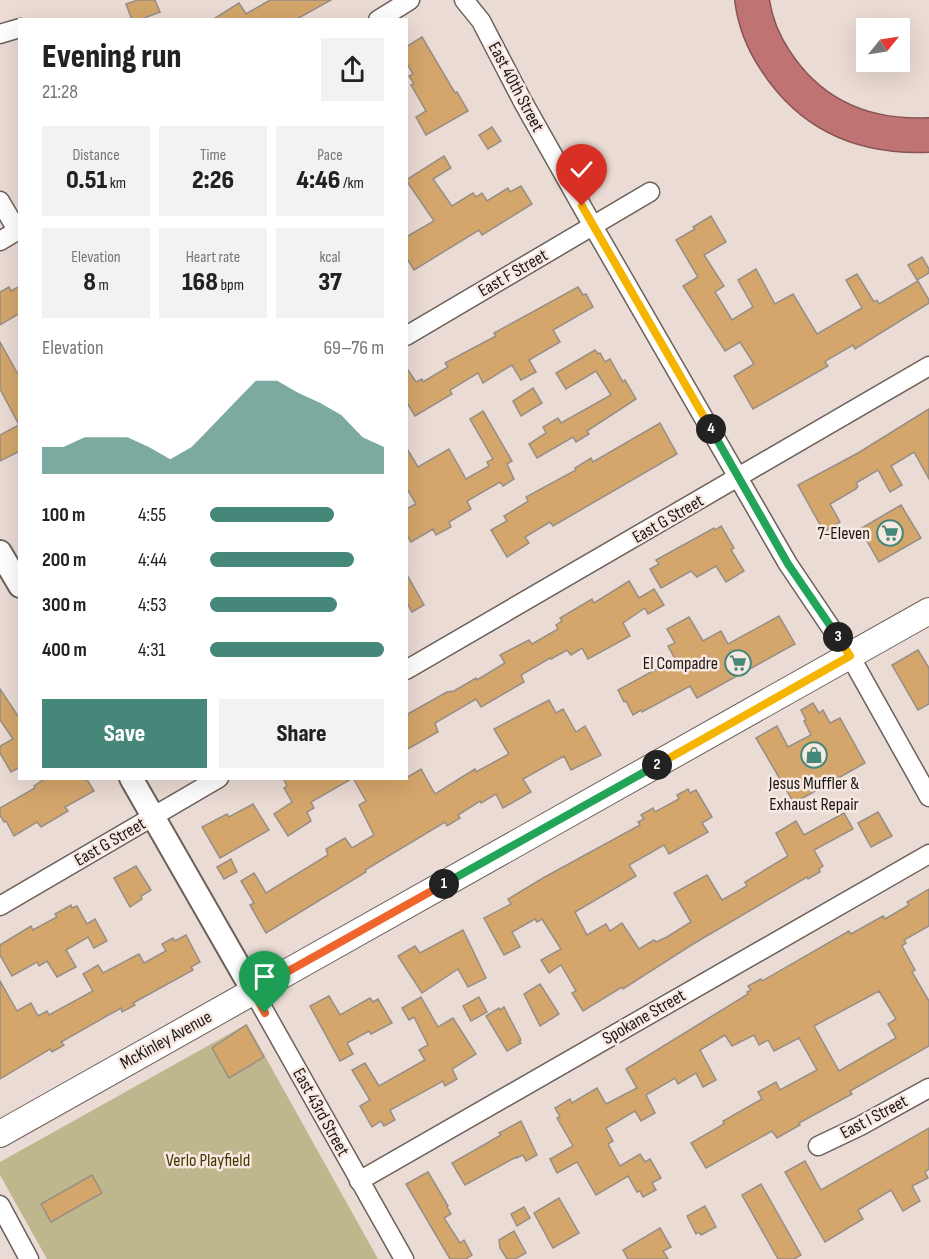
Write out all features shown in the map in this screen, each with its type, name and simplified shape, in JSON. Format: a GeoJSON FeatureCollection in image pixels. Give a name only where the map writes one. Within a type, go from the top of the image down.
{"type":"FeatureCollection","features":[{"type":"Feature","properties":{"kind":"highway"},"geometry":{"type":"LineString","coordinates":[[752,0],[765,44],[784,74],[804,97],[861,128],[894,135],[929,135]]}},
{"type":"Feature","properties":{"kind":"main road","name":"McKinley Avenue"},"geometry":{"type":"LineString","coordinates":[[0,1134],[929,611]]}},
{"type":"Feature","properties":{"kind":"street"},"geometry":{"type":"LineString","coordinates":[[381,18],[410,0]]}},
{"type":"Feature","properties":{"kind":"street","name":"East 40th Street"},"geometry":{"type":"LineString","coordinates":[[464,0],[481,21],[523,102],[593,226],[788,564],[850,656],[929,797]]}},
{"type":"Feature","properties":{"kind":"street"},"geometry":{"type":"LineString","coordinates":[[0,34],[18,29]]}},
{"type":"Feature","properties":{"kind":"street","name":"East F Street"},"geometry":{"type":"LineString","coordinates":[[408,335],[650,192]]}},
{"type":"Feature","properties":{"kind":"street"},"geometry":{"type":"LineString","coordinates":[[0,201],[18,230],[0,241]]}},
{"type":"Feature","properties":{"kind":"street","name":"East G Street"},"geometry":{"type":"LineString","coordinates":[[408,669],[929,366]]}},
{"type":"Feature","properties":{"kind":"street","name":"East 43rd Street"},"geometry":{"type":"LineString","coordinates":[[132,780],[404,1259]]}},
{"type":"Feature","properties":{"kind":"street","name":"East G Street"},"geometry":{"type":"LineString","coordinates":[[0,906],[216,780]]}},
{"type":"Feature","properties":{"kind":"street","name":"Spokane Street"},"geometry":{"type":"LineString","coordinates":[[359,1181],[929,854]]}},
{"type":"Feature","properties":{"kind":"street","name":"East I Street"},"geometry":{"type":"LineString","coordinates":[[818,1146],[929,1088]]}},
{"type":"Feature","properties":{"kind":"street"},"geometry":{"type":"LineString","coordinates":[[0,1205],[29,1259]]}},
{"type":"Feature","properties":{"kind":"green space","name":"Verlo Playfield"},"geometry":{"type":"Polygon","coordinates":[[[247,1024],[378,1259],[47,1259],[0,1175],[0,1162],[247,1024]]]}},
{"type":"Feature","properties":{"kind":"building"},"geometry":{"type":"Polygon","coordinates":[[[138,0],[155,0],[160,12],[144,18],[131,18],[126,4],[138,0]]]}},
{"type":"Feature","properties":{"kind":"building"},"geometry":{"type":"Polygon","coordinates":[[[270,0],[331,0],[299,18],[215,18],[239,3],[246,14],[270,0]]]}},
{"type":"Feature","properties":{"kind":"building"},"geometry":{"type":"Polygon","coordinates":[[[422,37],[468,111],[426,135],[416,117],[426,111],[411,85],[414,84],[409,76],[413,74],[408,65],[408,46],[422,37]]]}},
{"type":"Feature","properties":{"kind":"building"},"geometry":{"type":"Polygon","coordinates":[[[492,127],[501,141],[488,149],[479,135],[492,127]]]}},
{"type":"Feature","properties":{"kind":"building"},"geometry":{"type":"Polygon","coordinates":[[[444,156],[451,168],[433,179],[452,206],[473,193],[476,197],[482,193],[487,201],[508,188],[510,192],[521,186],[532,204],[482,235],[479,230],[414,270],[408,260],[408,236],[434,221],[408,183],[408,179],[444,156]]]}},
{"type":"Feature","properties":{"kind":"building"},"geometry":{"type":"Polygon","coordinates":[[[711,216],[726,242],[704,255],[724,286],[715,292],[732,320],[753,307],[738,280],[756,269],[775,304],[793,294],[817,334],[862,308],[846,280],[857,274],[874,302],[877,300],[879,304],[918,281],[929,303],[855,349],[853,345],[827,360],[825,362],[828,366],[753,409],[734,376],[754,364],[740,342],[725,351],[683,286],[698,277],[676,240],[711,216]]]}},
{"type":"Feature","properties":{"kind":"building"},"geometry":{"type":"Polygon","coordinates":[[[922,257],[929,273],[917,280],[908,265],[922,257]]]}},
{"type":"Feature","properties":{"kind":"building"},"geometry":{"type":"Polygon","coordinates":[[[9,287],[11,291],[18,287],[18,314],[0,325],[0,292],[9,287]]]}},
{"type":"Feature","properties":{"kind":"building"},"geometry":{"type":"Polygon","coordinates":[[[578,287],[583,295],[586,294],[593,307],[553,330],[560,342],[529,360],[536,372],[521,380],[512,365],[483,383],[478,373],[450,390],[452,394],[415,416],[408,404],[408,370],[416,382],[422,379],[423,382],[448,367],[445,363],[496,336],[494,333],[578,287]]]}},
{"type":"Feature","properties":{"kind":"building"},"geometry":{"type":"Polygon","coordinates":[[[0,342],[18,374],[18,423],[0,389],[0,342]]]}},
{"type":"Feature","properties":{"kind":"building"},"geometry":{"type":"Polygon","coordinates":[[[595,350],[598,354],[600,353],[605,362],[610,359],[636,399],[587,431],[589,434],[576,442],[573,437],[537,458],[529,444],[546,433],[543,427],[558,418],[561,423],[611,395],[596,371],[566,389],[556,373],[595,350]]]}},
{"type":"Feature","properties":{"kind":"building"},"geometry":{"type":"Polygon","coordinates":[[[533,388],[542,403],[521,416],[513,401],[533,388]]]}},
{"type":"Feature","properties":{"kind":"building"},"geometry":{"type":"Polygon","coordinates":[[[929,409],[929,479],[914,452],[891,466],[902,485],[890,492],[878,470],[856,483],[858,486],[856,489],[830,504],[840,522],[824,532],[798,485],[858,453],[929,409]]]}},
{"type":"Feature","properties":{"kind":"building"},"geometry":{"type":"Polygon","coordinates":[[[483,411],[512,461],[507,464],[514,479],[503,486],[500,482],[467,501],[471,509],[449,522],[451,527],[436,535],[433,529],[411,542],[408,537],[408,508],[416,504],[408,490],[408,450],[418,467],[449,449],[466,479],[489,466],[487,462],[493,459],[470,419],[483,411]]]}},
{"type":"Feature","properties":{"kind":"building"},"geometry":{"type":"Polygon","coordinates":[[[660,423],[677,454],[553,526],[550,522],[525,537],[529,543],[507,557],[491,530],[507,521],[504,516],[527,502],[526,497],[576,470],[575,468],[591,458],[593,462],[660,423]]]}},
{"type":"Feature","properties":{"kind":"building"},"geometry":{"type":"Polygon","coordinates":[[[18,426],[18,452],[0,461],[0,435],[18,426]]]}},
{"type":"Feature","properties":{"kind":"building","name":"7-Eleven"},"geometry":{"type":"Polygon","coordinates":[[[901,505],[921,538],[879,562],[860,529],[901,505]]]}},
{"type":"Feature","properties":{"kind":"building"},"geometry":{"type":"Polygon","coordinates":[[[721,526],[734,548],[731,550],[744,571],[726,582],[716,566],[697,577],[691,571],[661,588],[650,569],[659,564],[656,560],[721,526]]]}},
{"type":"Feature","properties":{"kind":"building"},"geometry":{"type":"Polygon","coordinates":[[[408,577],[424,605],[412,612],[408,605],[408,577]]]}},
{"type":"Feature","properties":{"kind":"building"},"geometry":{"type":"Polygon","coordinates":[[[629,581],[639,598],[654,589],[664,605],[648,614],[645,608],[623,623],[630,636],[588,659],[582,648],[571,655],[567,650],[550,658],[521,675],[524,682],[481,707],[476,699],[435,723],[438,732],[408,749],[408,714],[447,692],[454,691],[476,678],[477,680],[505,663],[500,655],[529,640],[532,644],[558,629],[556,625],[562,621],[560,618],[592,599],[594,603],[629,581]]]}},
{"type":"Feature","properties":{"kind":"building"},"geometry":{"type":"Polygon","coordinates":[[[779,616],[795,644],[697,698],[690,686],[633,715],[626,701],[624,702],[618,690],[675,659],[668,646],[675,643],[667,629],[689,617],[703,641],[721,631],[728,644],[779,616]]]}},
{"type":"Feature","properties":{"kind":"building"},"geometry":{"type":"Polygon","coordinates":[[[918,650],[929,668],[929,704],[918,710],[892,665],[918,650]]]}},
{"type":"Feature","properties":{"kind":"building"},"geometry":{"type":"Polygon","coordinates":[[[0,689],[18,716],[18,768],[11,772],[0,753],[0,746],[13,739],[0,720],[0,689]]]}},
{"type":"Feature","properties":{"kind":"building"},"geometry":{"type":"Polygon","coordinates":[[[549,700],[556,713],[563,709],[576,732],[585,726],[601,755],[571,770],[564,756],[523,779],[531,792],[503,808],[496,794],[481,803],[480,801],[458,815],[460,818],[447,826],[445,822],[266,933],[250,905],[254,903],[241,881],[254,873],[266,893],[328,855],[326,849],[345,838],[352,848],[374,835],[359,805],[366,801],[354,780],[408,780],[408,777],[421,769],[435,794],[475,769],[476,772],[509,754],[494,729],[549,700]]]}},
{"type":"Feature","properties":{"kind":"building","name":"Jesus Muffler & Exhaust Repair"},"geometry":{"type":"Polygon","coordinates":[[[813,703],[819,713],[823,710],[830,723],[840,718],[865,763],[794,803],[756,738],[777,726],[788,747],[811,735],[801,710],[813,703]]]}},
{"type":"Feature","properties":{"kind":"building"},"geometry":{"type":"Polygon","coordinates":[[[43,780],[87,780],[94,791],[65,807],[68,811],[41,827],[37,822],[14,836],[0,815],[0,808],[35,788],[34,786],[43,780]]]}},
{"type":"Feature","properties":{"kind":"building"},"geometry":{"type":"Polygon","coordinates":[[[284,780],[350,780],[311,802],[314,808],[307,812],[311,821],[288,836],[274,814],[292,802],[284,788],[287,786],[284,780]]]}},
{"type":"Feature","properties":{"kind":"building"},"geometry":{"type":"Polygon","coordinates":[[[688,789],[690,793],[696,790],[712,817],[702,823],[708,832],[669,854],[664,845],[629,865],[636,876],[575,912],[587,935],[606,924],[610,931],[622,923],[639,949],[654,940],[656,942],[667,937],[691,922],[674,893],[707,875],[722,900],[747,886],[745,882],[788,856],[776,833],[796,821],[804,835],[844,813],[853,829],[814,850],[823,866],[819,869],[820,872],[808,879],[807,877],[583,1011],[572,993],[576,991],[561,965],[549,973],[541,960],[561,949],[542,919],[537,922],[535,919],[512,932],[520,947],[504,955],[484,918],[511,904],[508,899],[543,878],[640,825],[638,822],[644,819],[641,815],[653,808],[655,812],[679,799],[677,795],[688,789]]]}},
{"type":"Feature","properties":{"kind":"building"},"geometry":{"type":"Polygon","coordinates":[[[253,804],[269,830],[220,858],[202,827],[227,814],[229,817],[253,804]]]}},
{"type":"Feature","properties":{"kind":"building"},"geometry":{"type":"Polygon","coordinates":[[[878,812],[892,836],[871,847],[858,823],[878,812]]]}},
{"type":"Feature","properties":{"kind":"building"},"geometry":{"type":"Polygon","coordinates":[[[231,859],[237,872],[224,879],[217,867],[231,859]]]}},
{"type":"Feature","properties":{"kind":"building"},"geometry":{"type":"Polygon","coordinates":[[[136,866],[151,890],[130,907],[114,878],[136,866]]]}},
{"type":"Feature","properties":{"kind":"building"},"geometry":{"type":"Polygon","coordinates":[[[929,889],[929,926],[904,940],[906,943],[902,946],[915,970],[912,972],[929,1001],[929,1046],[850,1091],[852,1094],[799,1123],[800,1125],[777,1138],[772,1131],[706,1168],[691,1143],[724,1124],[723,1121],[762,1099],[758,1092],[776,1082],[780,1090],[817,1070],[799,1038],[774,1051],[768,1040],[759,1045],[754,1035],[732,1046],[725,1035],[700,1050],[716,1080],[703,1087],[696,1073],[678,1084],[675,1078],[646,1095],[655,1113],[641,1121],[635,1111],[606,1128],[613,1141],[608,1144],[620,1166],[640,1154],[645,1162],[650,1159],[661,1178],[652,1183],[656,1190],[643,1197],[640,1191],[637,1192],[628,1176],[596,1195],[577,1162],[557,1173],[550,1159],[573,1146],[557,1118],[560,1117],[555,1108],[570,1099],[572,1103],[597,1088],[606,1104],[637,1088],[626,1069],[748,994],[747,992],[751,990],[748,986],[761,979],[762,981],[849,931],[851,934],[883,916],[885,919],[909,905],[907,902],[929,889]],[[879,991],[814,1026],[839,1071],[896,1038],[888,1024],[896,1019],[879,991]]]}},
{"type":"Feature","properties":{"kind":"building"},"geometry":{"type":"Polygon","coordinates":[[[71,905],[72,908],[77,906],[87,924],[95,919],[107,941],[94,948],[88,937],[66,950],[76,967],[57,977],[47,961],[39,966],[37,962],[12,976],[0,955],[0,945],[31,926],[33,930],[57,917],[55,914],[71,905]]]}},
{"type":"Feature","properties":{"kind":"building"},"geometry":{"type":"Polygon","coordinates":[[[463,930],[486,978],[468,987],[458,969],[422,993],[398,956],[415,946],[420,953],[463,930]]]}},
{"type":"Feature","properties":{"kind":"building"},"geometry":{"type":"Polygon","coordinates":[[[186,935],[200,962],[191,967],[193,970],[133,1003],[135,1005],[122,1012],[121,1008],[61,1042],[64,1045],[52,1052],[50,1049],[0,1079],[0,981],[17,1011],[31,1003],[38,1016],[47,1011],[49,1015],[93,991],[83,974],[98,965],[103,973],[139,954],[144,963],[166,951],[162,944],[186,935]]]}},
{"type":"Feature","properties":{"kind":"building"},"geometry":{"type":"Polygon","coordinates":[[[540,984],[559,1014],[540,1026],[524,994],[540,984]]]}},
{"type":"Feature","properties":{"kind":"building"},"geometry":{"type":"Polygon","coordinates":[[[329,996],[340,1015],[370,998],[373,1002],[378,999],[392,1023],[371,1034],[369,1031],[347,1043],[353,1054],[340,1061],[310,1006],[329,996]]]}},
{"type":"Feature","properties":{"kind":"building"},"geometry":{"type":"Polygon","coordinates":[[[421,997],[438,1027],[453,1018],[476,1054],[452,1069],[457,1079],[445,1086],[443,1081],[390,1110],[395,1120],[384,1126],[381,1121],[372,1127],[360,1106],[370,1100],[352,1070],[365,1063],[379,1086],[425,1060],[419,1050],[428,1045],[414,1017],[409,1020],[402,1008],[421,997]]]}},
{"type":"Feature","properties":{"kind":"building"},"geometry":{"type":"Polygon","coordinates":[[[479,997],[487,1012],[471,1021],[463,1006],[479,997]]]}},
{"type":"Feature","properties":{"kind":"building"},"geometry":{"type":"Polygon","coordinates":[[[504,1007],[521,1040],[519,1041],[521,1043],[507,1051],[486,1016],[504,1007]]]}},
{"type":"Feature","properties":{"kind":"building"},"geometry":{"type":"Polygon","coordinates":[[[246,1025],[264,1057],[229,1078],[212,1048],[246,1025]]]}},
{"type":"Feature","properties":{"kind":"building"},"geometry":{"type":"Polygon","coordinates":[[[521,1121],[537,1155],[526,1161],[523,1155],[516,1157],[465,1185],[452,1163],[521,1121]]]}},
{"type":"Feature","properties":{"kind":"building"},"geometry":{"type":"Polygon","coordinates":[[[929,1128],[929,1169],[925,1172],[928,1178],[912,1186],[920,1201],[903,1211],[891,1190],[858,1210],[863,1219],[825,1242],[785,1172],[805,1161],[821,1190],[929,1128]]]}},
{"type":"Feature","properties":{"kind":"building"},"geometry":{"type":"Polygon","coordinates":[[[428,1172],[451,1214],[444,1218],[460,1243],[464,1240],[472,1255],[466,1259],[450,1259],[406,1184],[428,1172]]]}},
{"type":"Feature","properties":{"kind":"building"},"geometry":{"type":"Polygon","coordinates":[[[92,1175],[102,1193],[51,1222],[41,1204],[92,1175]]]}},
{"type":"Feature","properties":{"kind":"building"},"geometry":{"type":"Polygon","coordinates":[[[761,1184],[801,1255],[794,1259],[778,1259],[742,1195],[761,1184]]]}},
{"type":"Feature","properties":{"kind":"building"},"geometry":{"type":"Polygon","coordinates":[[[559,1198],[579,1233],[553,1248],[534,1213],[559,1198]]]}},
{"type":"Feature","properties":{"kind":"building"},"geometry":{"type":"Polygon","coordinates":[[[705,1206],[716,1227],[701,1235],[699,1232],[696,1234],[687,1216],[705,1206]]]}},
{"type":"Feature","properties":{"kind":"building"},"geometry":{"type":"Polygon","coordinates":[[[524,1207],[530,1218],[517,1226],[511,1214],[524,1207]]]}},
{"type":"Feature","properties":{"kind":"building"},"geometry":{"type":"Polygon","coordinates":[[[660,1228],[671,1247],[663,1251],[668,1259],[628,1259],[623,1250],[660,1228]]]}},
{"type":"Feature","properties":{"kind":"building"},"geometry":{"type":"Polygon","coordinates":[[[514,1231],[526,1253],[515,1259],[507,1259],[500,1248],[499,1240],[514,1231]]]}},
{"type":"Feature","properties":{"kind":"place","name":"7-Eleven"},"geometry":{"type":"Point","coordinates":[890,533]}},
{"type":"Feature","properties":{"kind":"place","name":"El Compadre"},"geometry":{"type":"Point","coordinates":[738,663]}},
{"type":"Feature","properties":{"kind":"place","name":"Jesus Muffler & Exhaust Repair"},"geometry":{"type":"Point","coordinates":[814,755]}},
{"type":"Feature","properties":{"kind":"route"},"geometry":{"type":"LineString","coordinates":[[265,1013],[253,991],[850,656],[788,564],[582,206]]}}]}
